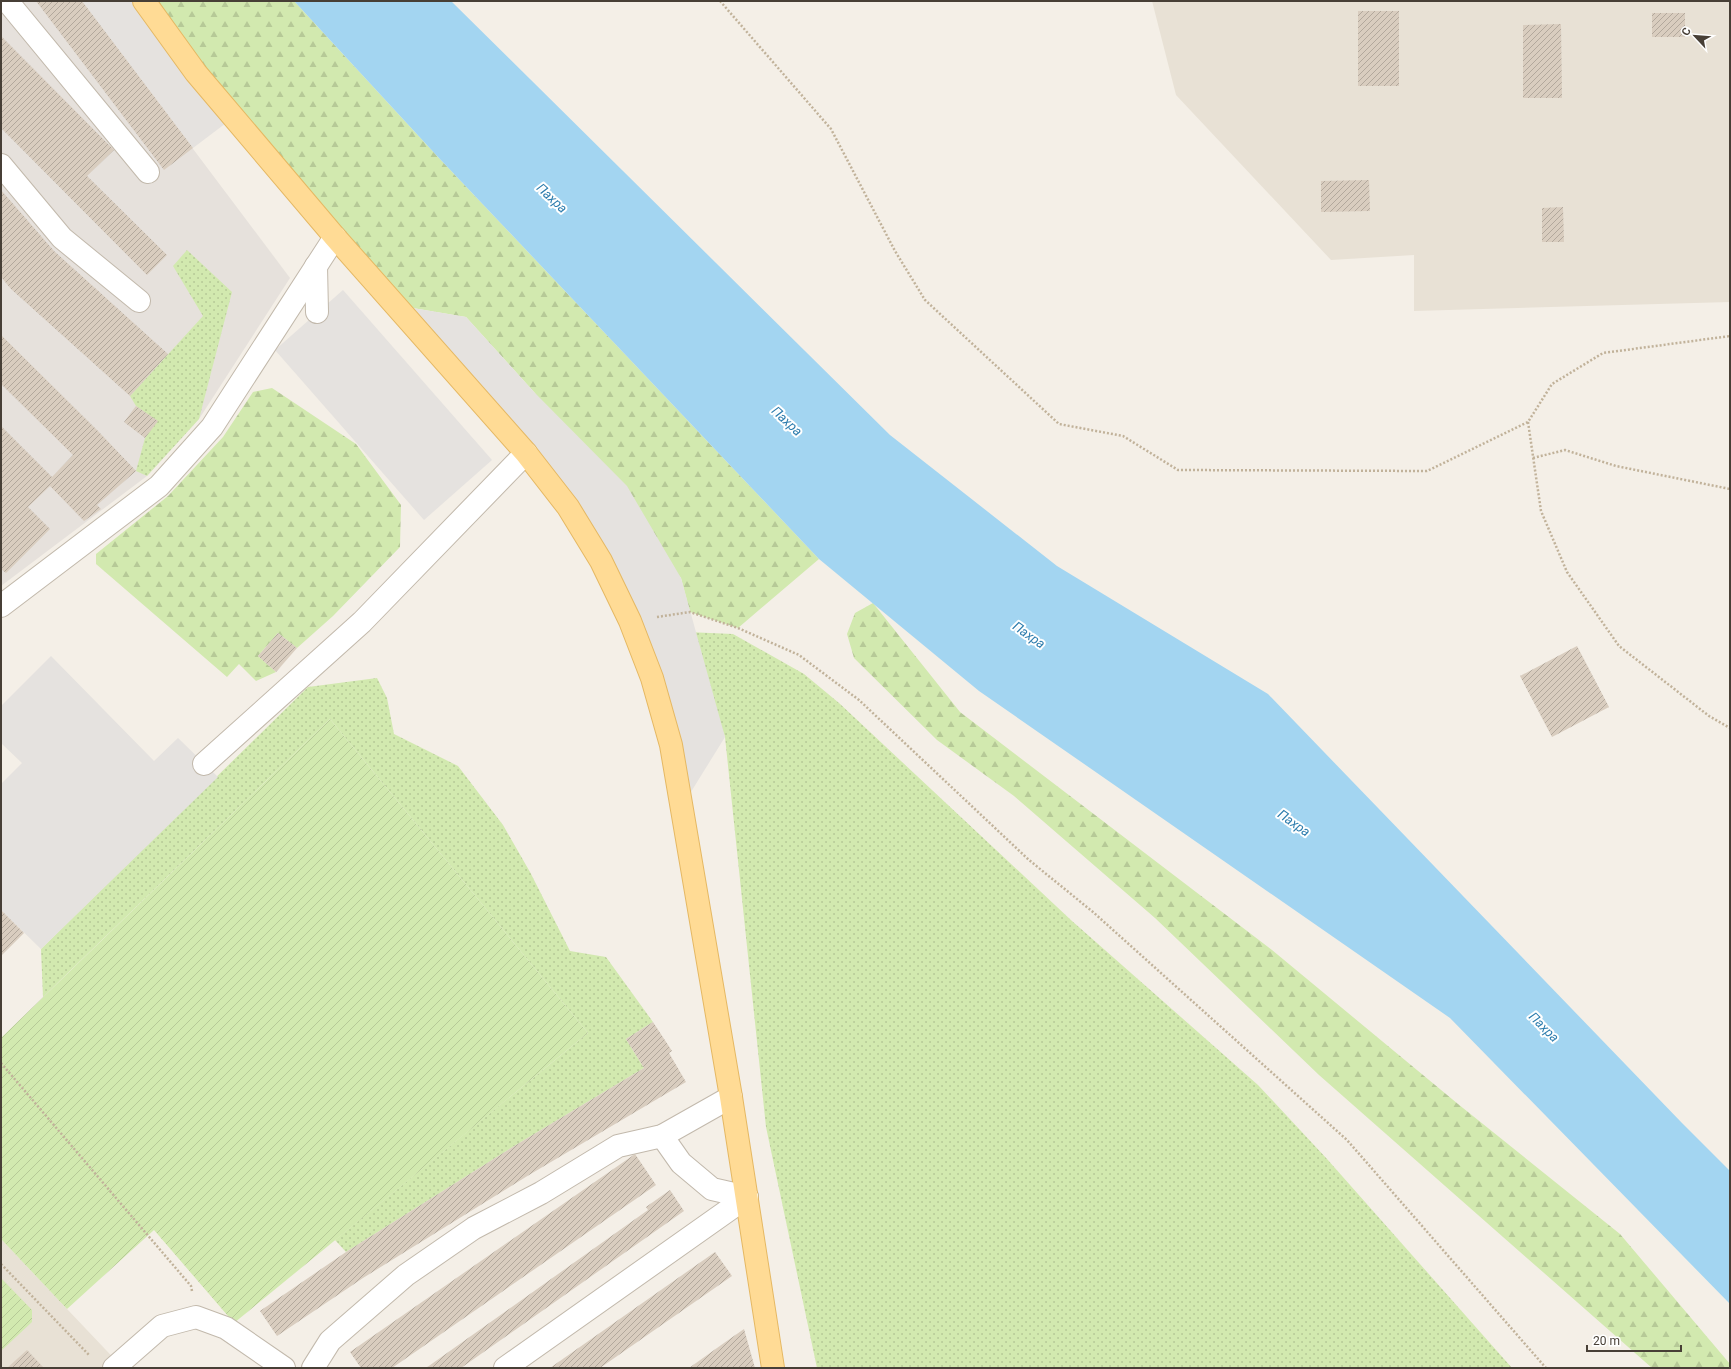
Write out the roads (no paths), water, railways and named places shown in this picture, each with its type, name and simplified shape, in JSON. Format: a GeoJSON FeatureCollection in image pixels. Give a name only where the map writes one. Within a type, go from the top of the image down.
{"type":"FeatureCollection","features":[{"type":"Feature","properties":{"kind":"main road"},"geometry":{"type":"LineString","coordinates":[[144,1],[196,73],[335,236],[526,453],[568,507],[601,561],[630,621],[652,678],[671,744],[731,1097],[773,1368]]}},
{"type":"Feature","properties":{"kind":"lane"},"geometry":{"type":"LineString","coordinates":[[7,1],[148,172]]}},
{"type":"Feature","properties":{"kind":"lane"},"geometry":{"type":"LineString","coordinates":[[1,165],[62,238],[139,300]]}},
{"type":"Feature","properties":{"kind":"lane"},"geometry":{"type":"LineString","coordinates":[[1,606],[159,486],[212,427],[335,236]]}},
{"type":"Feature","properties":{"kind":"lane"},"geometry":{"type":"LineString","coordinates":[[316,266],[317,312]]}},
{"type":"Feature","properties":{"kind":"lane"},"geometry":{"type":"LineString","coordinates":[[204,764],[362,622],[526,453]]}},
{"type":"Feature","properties":{"kind":"lane"},"geometry":{"type":"LineString","coordinates":[[313,1368],[330,1341],[406,1275],[474,1228],[541,1193],[618,1146],[662,1136],[731,1097]]}},
{"type":"Feature","properties":{"kind":"lane"},"geometry":{"type":"LineString","coordinates":[[662,1136],[680,1163],[712,1189],[747,1197]]}},
{"type":"Feature","properties":{"kind":"lane"},"geometry":{"type":"LineString","coordinates":[[505,1368],[747,1197]]}},
{"type":"Feature","properties":{"kind":"lane"},"geometry":{"type":"LineString","coordinates":[[114,1368],[162,1326],[196,1317],[226,1328],[284,1368]]}},
{"type":"Feature","properties":{"kind":"water","name":"Пахра"},"geometry":{"type":"Polygon","coordinates":[[[294,1],[451,1],[890,435],[1057,566],[1268,694],[1730,1171],[1730,1304],[1450,1018],[979,691],[819,559],[438,157],[294,1]]]}}]}
